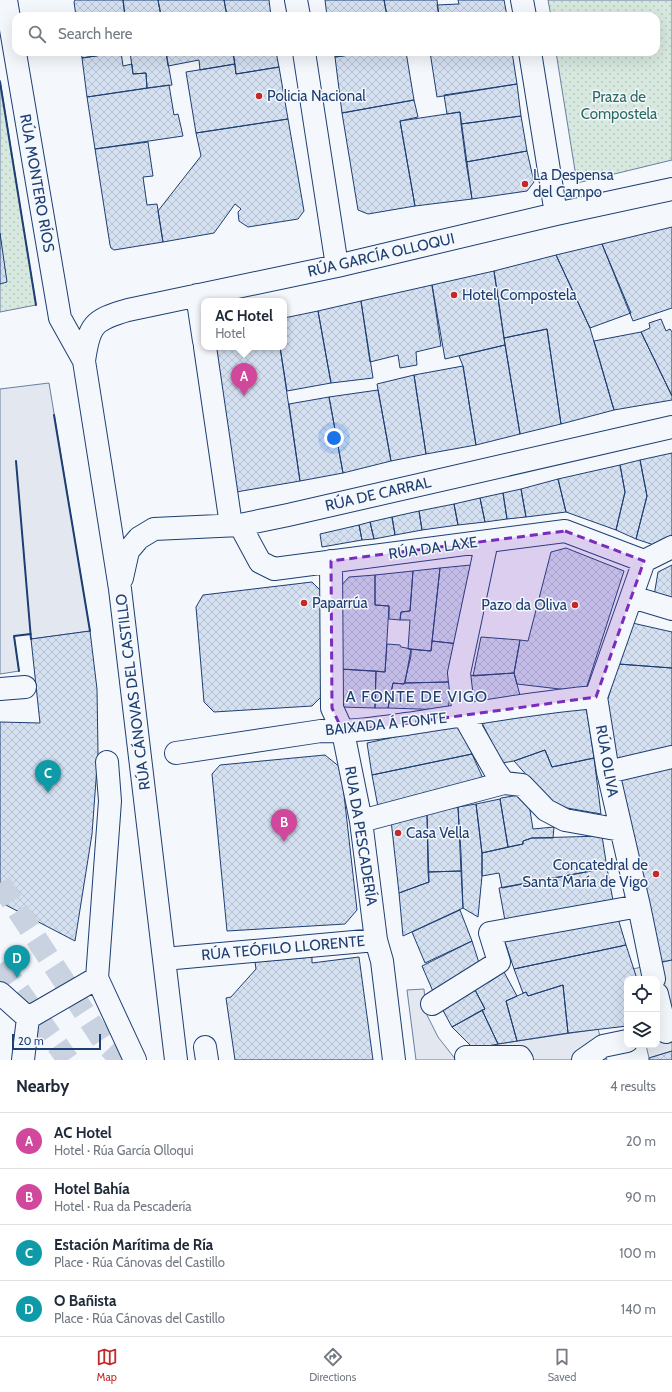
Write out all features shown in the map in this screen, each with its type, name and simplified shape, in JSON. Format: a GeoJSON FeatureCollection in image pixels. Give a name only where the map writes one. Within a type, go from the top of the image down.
{"type":"FeatureCollection","features":[{"type":"Feature","properties":{"kind":"street","name":"RÚA MONTERO RÍOS"},"geometry":{"type":"LineString","coordinates":[[6,0],[12,35]]}},
{"type":"Feature","properties":{"kind":"street"},"geometry":{"type":"LineString","coordinates":[[296,0],[298,12]]}},
{"type":"Feature","properties":{"kind":"street"},"geometry":{"type":"LineString","coordinates":[[522,0],[524,12]]}},
{"type":"Feature","properties":{"kind":"street","name":"RÚA MONTERO RÍOS"},"geometry":{"type":"LineString","coordinates":[[16,56],[60,318],[84,361]]}},
{"type":"Feature","properties":{"kind":"street"},"geometry":{"type":"LineString","coordinates":[[305,56],[337,266]]}},
{"type":"Feature","properties":{"kind":"street"},"geometry":{"type":"LineString","coordinates":[[531,56],[556,214]]}},
{"type":"Feature","properties":{"kind":"street","name":"RÚA GARCÍA OLLOQUI"},"geometry":{"type":"LineString","coordinates":[[92,327],[107,316],[128,310],[337,266],[556,214],[672,189]]}},
{"type":"Feature","properties":{"kind":"street"},"geometry":{"type":"LineString","coordinates":[[197,295],[201,321]]}},
{"type":"Feature","properties":{"kind":"street","name":"RÚA CÁNOVAS DEL CASTILLO"},"geometry":{"type":"LineString","coordinates":[[92,327],[86,344],[84,361],[120,589],[176,1060]]}},
{"type":"Feature","properties":{"kind":"street"},"geometry":{"type":"LineString","coordinates":[[206,350],[236,525]]}},
{"type":"Feature","properties":{"kind":"street","name":"RÚA DE CARRAL"},"geometry":{"type":"LineString","coordinates":[[120,589],[128,552],[139,538],[154,529],[236,525],[288,515],[672,427]]}},
{"type":"Feature","properties":{"kind":"street","name":"RÚA DA LAXE"},"geometry":{"type":"LineString","coordinates":[[236,525],[260,562],[274,569],[565,531],[644,561]]}},
{"type":"Feature","properties":{"kind":"street"},"geometry":{"type":"LineString","coordinates":[[487,541],[459,673],[464,716],[494,769],[504,783]]}},
{"type":"Feature","properties":{"kind":"street"},"geometry":{"type":"LineString","coordinates":[[644,561],[672,547]]}},
{"type":"Feature","properties":{"kind":"street","name":"RÚA OLIVA"},"geometry":{"type":"LineString","coordinates":[[644,561],[596,697],[608,772],[639,906],[652,972]]}},
{"type":"Feature","properties":{"kind":"street","name":"RUA DA PESCADERÍA"},"geometry":{"type":"LineString","coordinates":[[331,562],[332,708],[343,732],[362,821],[376,940]]}},
{"type":"Feature","properties":{"kind":"street"},"geometry":{"type":"LineString","coordinates":[[632,597],[672,609]]}},
{"type":"Feature","properties":{"kind":"street"},"geometry":{"type":"LineString","coordinates":[[0,689],[25,687]]}},
{"type":"Feature","properties":{"kind":"street","name":"BAIXADA Á FONTE"},"geometry":{"type":"LineString","coordinates":[[176,753],[321,731],[343,732],[464,716],[556,700],[596,697]]}},
{"type":"Feature","properties":{"kind":"street"},"geometry":{"type":"LineString","coordinates":[[608,772],[672,757]]}},
{"type":"Feature","properties":{"kind":"street"},"geometry":{"type":"LineString","coordinates":[[107,762],[110,801],[97,978],[135,1060]]}},
{"type":"Feature","properties":{"kind":"street"},"geometry":{"type":"LineString","coordinates":[[362,821],[504,783],[522,785],[546,810],[564,820],[621,830]]}},
{"type":"Feature","properties":{"kind":"street"},"geometry":{"type":"LineString","coordinates":[[432,1004],[499,962],[490,933],[639,906]]}},
{"type":"Feature","properties":{"kind":"street","name":"RÚA TEÓFILO LLORENTE"},"geometry":{"type":"LineString","coordinates":[[164,958],[376,940],[382,961],[394,1060]]}},
{"type":"Feature","properties":{"kind":"street"},"geometry":{"type":"LineString","coordinates":[[28,1018],[97,978]]}},
{"type":"Feature","properties":{"kind":"street"},"geometry":{"type":"LineString","coordinates":[[0,993],[28,1018]]}},
{"type":"Feature","properties":{"kind":"street"},"geometry":{"type":"LineString","coordinates":[[660,1008],[665,1032]]}},
{"type":"Feature","properties":{"kind":"street"},"geometry":{"type":"LineString","coordinates":[[23,1060],[28,1018]]}},
{"type":"Feature","properties":{"kind":"street"},"geometry":{"type":"LineString","coordinates":[[582,1060],[603,1046],[624,1042]]}},
{"type":"Feature","properties":{"kind":"street"},"geometry":{"type":"LineString","coordinates":[[466,1057],[520,1059]]}},
{"type":"Feature","properties":{"kind":"highlighted area"},"geometry":{"type":"Polygon","coordinates":[[[565,531],[644,561],[596,697],[343,732],[332,708],[331,561],[565,531]]]}},
{"type":"Feature","properties":{"kind":"green space","name":"Praza de Compostela"},"geometry":{"type":"Polygon","coordinates":[[[548,0],[672,0],[672,160],[577,183],[557,56],[660,56],[660,12],[550,12],[548,0]]]}},
{"type":"Feature","properties":{"kind":"green space"},"geometry":{"type":"Polygon","coordinates":[[[0,80],[36,305],[0,312],[0,80]]]}},
{"type":"Feature","properties":{"kind":"shaded area"},"geometry":{"type":"Polygon","coordinates":[[[49,383],[90,631],[31,639],[30,634],[14,636],[19,671],[0,674],[0,389],[49,383]]]}},
{"type":"Feature","properties":{"kind":"shaded area"},"geometry":{"type":"Polygon","coordinates":[[[672,960],[672,1051],[649,1058],[647,1048],[660,1048],[660,976],[636,976],[633,969],[672,960]]]}},
{"type":"Feature","properties":{"kind":"shaded area"},"geometry":{"type":"Polygon","coordinates":[[[424,989],[426,1013],[438,1037],[456,1060],[416,1060],[407,990],[424,989]]]}},
{"type":"Feature","properties":{"kind":"shaded area"},"geometry":{"type":"Polygon","coordinates":[[[598,1029],[607,1060],[462,1060],[474,1049],[598,1029]]]}},
{"type":"Feature","properties":{"kind":"building"},"geometry":{"type":"Polygon","coordinates":[[[75,0],[123,0],[124,12],[75,12],[75,0]]]}},
{"type":"Feature","properties":{"kind":"building"},"geometry":{"type":"Polygon","coordinates":[[[123,0],[158,0],[160,12],[124,12],[123,0]]]}},
{"type":"Feature","properties":{"kind":"building"},"geometry":{"type":"Polygon","coordinates":[[[158,0],[224,0],[226,12],[160,12],[158,0]]]}},
{"type":"Feature","properties":{"kind":"building"},"geometry":{"type":"Polygon","coordinates":[[[224,0],[269,0],[270,12],[226,12],[224,0]]]}},
{"type":"Feature","properties":{"kind":"building"},"geometry":{"type":"Polygon","coordinates":[[[325,0],[384,0],[386,12],[326,12],[325,0]]]}},
{"type":"Feature","properties":{"kind":"building"},"geometry":{"type":"Polygon","coordinates":[[[384,0],[437,0],[438,12],[386,12],[384,0]]]}},
{"type":"Feature","properties":{"kind":"building"},"geometry":{"type":"Polygon","coordinates":[[[458,0],[504,0],[506,12],[438,12],[437,5],[459,4],[458,0]]]}},
{"type":"Feature","properties":{"kind":"building"},"geometry":{"type":"Polygon","coordinates":[[[82,56],[96,56],[82,58],[82,56]]]}},
{"type":"Feature","properties":{"kind":"building"},"geometry":{"type":"Polygon","coordinates":[[[95,56],[122,56],[123,66],[132,64],[133,74],[146,73],[147,88],[87,97],[82,58],[95,56]]]}},
{"type":"Feature","properties":{"kind":"building"},"geometry":{"type":"Polygon","coordinates":[[[131,56],[167,56],[172,85],[147,88],[146,73],[133,74],[131,56]]]}},
{"type":"Feature","properties":{"kind":"building"},"geometry":{"type":"Polygon","coordinates":[[[167,56],[234,56],[235,64],[200,70],[199,60],[168,66],[167,56]]]}},
{"type":"Feature","properties":{"kind":"building"},"geometry":{"type":"Polygon","coordinates":[[[234,56],[277,56],[279,67],[236,74],[234,56]]]}},
{"type":"Feature","properties":{"kind":"building"},"geometry":{"type":"Polygon","coordinates":[[[407,56],[414,100],[342,113],[335,57],[407,56]]]}},
{"type":"Feature","properties":{"kind":"building"},"geometry":{"type":"Polygon","coordinates":[[[431,56],[513,56],[517,84],[437,97],[431,56]]]}},
{"type":"Feature","properties":{"kind":"building"},"geometry":{"type":"Polygon","coordinates":[[[235,64],[236,74],[279,67],[288,119],[196,133],[186,72],[235,64]]]}},
{"type":"Feature","properties":{"kind":"building"},"geometry":{"type":"Polygon","coordinates":[[[517,84],[521,116],[461,124],[460,112],[447,114],[444,95],[517,84]]]}},
{"type":"Feature","properties":{"kind":"building"},"geometry":{"type":"Polygon","coordinates":[[[169,85],[174,115],[178,114],[183,136],[95,149],[87,97],[169,85]]]}},
{"type":"Feature","properties":{"kind":"building"},"geometry":{"type":"Polygon","coordinates":[[[414,100],[418,117],[400,121],[415,206],[368,214],[358,210],[342,113],[414,100]]]}},
{"type":"Feature","properties":{"kind":"building"},"geometry":{"type":"Polygon","coordinates":[[[460,112],[472,199],[415,206],[400,121],[460,112]]]}},
{"type":"Feature","properties":{"kind":"building"},"geometry":{"type":"Polygon","coordinates":[[[521,116],[527,151],[466,162],[461,124],[521,116]]]}},
{"type":"Feature","properties":{"kind":"building"},"geometry":{"type":"Polygon","coordinates":[[[288,119],[304,211],[298,219],[248,227],[239,221],[238,212],[241,209],[235,204],[214,233],[163,242],[158,211],[201,156],[196,133],[288,119]]]}},
{"type":"Feature","properties":{"kind":"building"},"geometry":{"type":"Polygon","coordinates":[[[148,142],[153,176],[143,177],[147,205],[157,204],[163,242],[114,250],[110,245],[95,149],[148,142]]]}},
{"type":"Feature","properties":{"kind":"building"},"geometry":{"type":"Polygon","coordinates":[[[527,151],[534,182],[527,191],[472,199],[466,162],[527,151]]]}},
{"type":"Feature","properties":{"kind":"building"},"geometry":{"type":"Polygon","coordinates":[[[672,227],[672,308],[633,321],[602,244],[672,227]]]}},
{"type":"Feature","properties":{"kind":"building"},"geometry":{"type":"Polygon","coordinates":[[[0,233],[7,282],[0,284],[0,233]]]}},
{"type":"Feature","properties":{"kind":"building"},"geometry":{"type":"Polygon","coordinates":[[[602,244],[631,313],[590,328],[556,255],[602,244]]]}},
{"type":"Feature","properties":{"kind":"building"},"geometry":{"type":"Polygon","coordinates":[[[556,255],[590,328],[614,410],[561,424],[547,329],[504,338],[494,271],[556,255]]]}},
{"type":"Feature","properties":{"kind":"building"},"geometry":{"type":"Polygon","coordinates":[[[494,271],[505,345],[445,359],[432,285],[494,271]]]}},
{"type":"Feature","properties":{"kind":"building"},"geometry":{"type":"Polygon","coordinates":[[[432,285],[441,346],[416,352],[417,365],[400,368],[398,355],[370,362],[361,301],[432,285]]]}},
{"type":"Feature","properties":{"kind":"building"},"geometry":{"type":"Polygon","coordinates":[[[361,301],[373,378],[331,383],[318,311],[361,301]]]}},
{"type":"Feature","properties":{"kind":"building"},"geometry":{"type":"Polygon","coordinates":[[[318,311],[331,383],[287,391],[280,350],[287,350],[287,317],[318,311]]]}},
{"type":"Feature","properties":{"kind":"building"},"geometry":{"type":"Polygon","coordinates":[[[661,319],[666,331],[670,329],[672,332],[672,396],[641,332],[650,328],[649,323],[661,319]]]}},
{"type":"Feature","properties":{"kind":"building"},"geometry":{"type":"Polygon","coordinates":[[[547,329],[561,424],[520,434],[504,338],[547,329]]]}},
{"type":"Feature","properties":{"kind":"building"},"geometry":{"type":"Polygon","coordinates":[[[641,332],[672,396],[672,400],[614,410],[594,341],[641,332]]]}},
{"type":"Feature","properties":{"kind":"building"},"geometry":{"type":"Polygon","coordinates":[[[505,345],[520,434],[476,445],[463,366],[459,356],[505,345]]]}},
{"type":"Feature","properties":{"kind":"building"},"geometry":{"type":"Polygon","coordinates":[[[214,350],[280,350],[300,481],[236,492],[214,350]]]}},
{"type":"Feature","properties":{"kind":"building"},"geometry":{"type":"Polygon","coordinates":[[[463,366],[476,445],[426,454],[414,375],[463,366]]]}},
{"type":"Feature","properties":{"kind":"building"},"geometry":{"type":"Polygon","coordinates":[[[414,375],[426,454],[391,461],[377,384],[414,375]]]}},
{"type":"Feature","properties":{"kind":"building"},"geometry":{"type":"Polygon","coordinates":[[[378,390],[391,461],[343,473],[329,397],[378,390]]]}},
{"type":"Feature","properties":{"kind":"building"},"geometry":{"type":"Polygon","coordinates":[[[329,397],[343,473],[300,481],[289,404],[329,397]]]}},
{"type":"Feature","properties":{"kind":"building"},"geometry":{"type":"Polygon","coordinates":[[[672,453],[672,535],[654,545],[636,539],[647,496],[640,460],[672,453]]]}},
{"type":"Feature","properties":{"kind":"building"},"geometry":{"type":"Polygon","coordinates":[[[640,460],[647,496],[636,539],[616,530],[625,492],[620,465],[640,460]]]}},
{"type":"Feature","properties":{"kind":"building"},"geometry":{"type":"Polygon","coordinates":[[[620,465],[625,492],[616,530],[566,512],[558,479],[620,465]]]}},
{"type":"Feature","properties":{"kind":"building"},"geometry":{"type":"Polygon","coordinates":[[[558,479],[566,512],[526,517],[521,489],[558,479]]]}},
{"type":"Feature","properties":{"kind":"building"},"geometry":{"type":"Polygon","coordinates":[[[521,489],[526,517],[507,519],[503,493],[521,489]]]}},
{"type":"Feature","properties":{"kind":"building"},"geometry":{"type":"Polygon","coordinates":[[[503,493],[507,519],[485,522],[480,498],[503,493]]]}},
{"type":"Feature","properties":{"kind":"building"},"geometry":{"type":"Polygon","coordinates":[[[480,498],[485,522],[458,525],[454,504],[480,498]]]}},
{"type":"Feature","properties":{"kind":"building"},"geometry":{"type":"Polygon","coordinates":[[[454,504],[458,525],[422,530],[419,511],[454,504]]]}},
{"type":"Feature","properties":{"kind":"building"},"geometry":{"type":"Polygon","coordinates":[[[419,511],[422,530],[395,535],[392,517],[419,511]]]}},
{"type":"Feature","properties":{"kind":"building"},"geometry":{"type":"Polygon","coordinates":[[[392,517],[395,535],[374,539],[370,522],[392,517]]]}},
{"type":"Feature","properties":{"kind":"building"},"geometry":{"type":"Polygon","coordinates":[[[370,522],[374,539],[362,540],[359,525],[370,522]]]}},
{"type":"Feature","properties":{"kind":"building"},"geometry":{"type":"Polygon","coordinates":[[[359,525],[362,540],[322,547],[320,534],[359,525]]]}},
{"type":"Feature","properties":{"kind":"building","name":"Pazo da Oliva"},"geometry":{"type":"Polygon","coordinates":[[[566,548],[624,571],[585,692],[517,684],[514,673],[520,640],[528,641],[551,552],[566,548]]]}},
{"type":"Feature","properties":{"kind":"building"},"geometry":{"type":"Polygon","coordinates":[[[471,565],[459,644],[432,641],[440,568],[471,565]]]}},
{"type":"Feature","properties":{"kind":"building"},"geometry":{"type":"Polygon","coordinates":[[[672,565],[672,599],[654,596],[658,572],[672,565]]]}},
{"type":"Feature","properties":{"kind":"building"},"geometry":{"type":"Polygon","coordinates":[[[440,568],[431,651],[408,649],[410,620],[400,620],[401,612],[410,611],[413,571],[440,568]]]}},
{"type":"Feature","properties":{"kind":"building"},"geometry":{"type":"Polygon","coordinates":[[[413,571],[410,611],[401,612],[400,620],[389,619],[389,606],[375,605],[375,575],[413,571]]]}},
{"type":"Feature","properties":{"kind":"building"},"geometry":{"type":"Polygon","coordinates":[[[375,575],[375,605],[389,606],[385,672],[340,669],[339,588],[349,577],[375,575]]]}},
{"type":"Feature","properties":{"kind":"building"},"geometry":{"type":"Polygon","coordinates":[[[312,582],[321,591],[321,697],[312,706],[214,712],[204,702],[196,607],[203,595],[312,582]]]}},
{"type":"Feature","properties":{"kind":"building"},"geometry":{"type":"Polygon","coordinates":[[[628,622],[672,632],[672,668],[618,664],[628,622]]]}},
{"type":"Feature","properties":{"kind":"building"},"geometry":{"type":"Polygon","coordinates":[[[90,631],[97,689],[98,753],[92,834],[75,941],[0,902],[0,722],[40,723],[31,639],[90,631]]]}},
{"type":"Feature","properties":{"kind":"building"},"geometry":{"type":"Polygon","coordinates":[[[481,637],[520,640],[514,673],[473,676],[481,637]]]}},
{"type":"Feature","properties":{"kind":"building"},"geometry":{"type":"Polygon","coordinates":[[[432,641],[459,644],[448,682],[405,683],[411,649],[431,651],[432,641]]]}},
{"type":"Feature","properties":{"kind":"building"},"geometry":{"type":"Polygon","coordinates":[[[387,644],[400,645],[401,647],[411,649],[411,656],[404,684],[393,683],[388,708],[375,708],[376,671],[385,672],[387,644]]]}},
{"type":"Feature","properties":{"kind":"building"},"geometry":{"type":"Polygon","coordinates":[[[618,664],[672,668],[672,749],[617,763],[607,702],[618,664]]]}},
{"type":"Feature","properties":{"kind":"building"},"geometry":{"type":"Polygon","coordinates":[[[340,669],[376,671],[375,708],[341,707],[340,669]]]}},
{"type":"Feature","properties":{"kind":"building"},"geometry":{"type":"Polygon","coordinates":[[[514,673],[521,699],[471,709],[464,676],[514,673]]]}},
{"type":"Feature","properties":{"kind":"building"},"geometry":{"type":"Polygon","coordinates":[[[452,682],[448,710],[388,708],[393,683],[452,682]]]}},
{"type":"Feature","properties":{"kind":"building"},"geometry":{"type":"Polygon","coordinates":[[[586,706],[594,758],[552,767],[545,750],[514,761],[502,763],[482,723],[586,706]]]}},
{"type":"Feature","properties":{"kind":"building"},"geometry":{"type":"Polygon","coordinates":[[[460,723],[472,754],[372,775],[367,743],[460,723]]]}},
{"type":"Feature","properties":{"kind":"building"},"geometry":{"type":"Polygon","coordinates":[[[545,750],[552,767],[594,758],[601,814],[567,808],[547,798],[514,761],[545,750]]]}},
{"type":"Feature","properties":{"kind":"building"},"geometry":{"type":"Polygon","coordinates":[[[472,754],[485,783],[378,807],[372,775],[472,754]]]}},
{"type":"Feature","properties":{"kind":"building"},"geometry":{"type":"Polygon","coordinates":[[[325,755],[341,768],[357,910],[345,924],[227,931],[212,774],[220,765],[325,755]]]}},
{"type":"Feature","properties":{"kind":"building","name":"Concatedral de Santa María de Vigo"},"geometry":{"type":"Polygon","coordinates":[[[672,767],[672,960],[661,962],[619,779],[672,767]]]}},
{"type":"Feature","properties":{"kind":"building"},"geometry":{"type":"Polygon","coordinates":[[[525,794],[528,798],[533,829],[554,827],[553,838],[532,838],[523,841],[523,844],[508,847],[500,799],[525,794]]]}},
{"type":"Feature","properties":{"kind":"building"},"geometry":{"type":"Polygon","coordinates":[[[500,799],[508,847],[482,853],[476,804],[500,799]]]}},
{"type":"Feature","properties":{"kind":"building"},"geometry":{"type":"Polygon","coordinates":[[[476,804],[482,853],[482,876],[478,917],[463,908],[458,807],[476,804]]]}},
{"type":"Feature","properties":{"kind":"building"},"geometry":{"type":"Polygon","coordinates":[[[458,807],[461,871],[428,872],[427,813],[458,807]]]}},
{"type":"Feature","properties":{"kind":"building"},"geometry":{"type":"Polygon","coordinates":[[[427,813],[429,882],[399,893],[391,820],[427,813]]]}},
{"type":"Feature","properties":{"kind":"building"},"geometry":{"type":"Polygon","coordinates":[[[602,836],[607,868],[502,888],[499,873],[482,876],[482,853],[523,844],[523,841],[532,838],[602,836]]]}},
{"type":"Feature","properties":{"kind":"building"},"geometry":{"type":"Polygon","coordinates":[[[607,868],[614,906],[506,926],[499,888],[607,868]]]}},
{"type":"Feature","properties":{"kind":"building"},"geometry":{"type":"Polygon","coordinates":[[[461,871],[463,908],[403,936],[399,893],[429,882],[428,872],[461,871]]]}},
{"type":"Feature","properties":{"kind":"building"},"geometry":{"type":"Polygon","coordinates":[[[460,910],[472,941],[425,963],[412,932],[460,910]]]}},
{"type":"Feature","properties":{"kind":"building"},"geometry":{"type":"Polygon","coordinates":[[[617,915],[626,945],[514,969],[503,936],[617,915]]]}},
{"type":"Feature","properties":{"kind":"building"},"geometry":{"type":"Polygon","coordinates":[[[472,941],[480,966],[435,996],[422,966],[472,941]]]}},
{"type":"Feature","properties":{"kind":"building"},"geometry":{"type":"Polygon","coordinates":[[[626,945],[636,976],[624,976],[624,1026],[568,1033],[563,985],[528,996],[526,992],[523,993],[514,969],[626,945]]]}},
{"type":"Feature","properties":{"kind":"building"},"geometry":{"type":"Polygon","coordinates":[[[312,957],[312,963],[359,957],[373,1060],[235,1060],[226,998],[231,997],[256,969],[255,962],[312,957]]]}},
{"type":"Feature","properties":{"kind":"building"},"geometry":{"type":"Polygon","coordinates":[[[504,972],[517,996],[506,1001],[517,1041],[498,1044],[482,1010],[485,1009],[474,988],[488,980],[489,982],[504,972]]]}},
{"type":"Feature","properties":{"kind":"building"},"geometry":{"type":"Polygon","coordinates":[[[563,985],[568,1033],[517,1041],[506,1001],[526,992],[528,996],[563,985]]]}},
{"type":"Feature","properties":{"kind":"building"},"geometry":{"type":"Polygon","coordinates":[[[474,988],[485,1009],[452,1027],[440,1005],[474,988]]]}},
{"type":"Feature","properties":{"kind":"building"},"geometry":{"type":"Polygon","coordinates":[[[482,1010],[498,1044],[474,1049],[452,1027],[482,1010]]]}},
{"type":"Feature","properties":{"kind":"building"},"geometry":{"type":"Polygon","coordinates":[[[672,1051],[672,1060],[649,1060],[649,1058],[672,1051]]]}},
{"type":"Feature","properties":{"kind":"tunnel"},"geometry":{"type":"LineString","coordinates":[[0,883],[103,1041],[121,1060]]}},
{"type":"Feature","properties":{"kind":"tunnel"},"geometry":{"type":"LineString","coordinates":[[0,964],[68,1060]]}},
{"type":"Feature","properties":{"kind":"wall"},"geometry":{"type":"LineString","coordinates":[[0,82],[36,305]]}},
{"type":"Feature","properties":{"kind":"wall"},"geometry":{"type":"LineString","coordinates":[[54,415],[90,631]]}},
{"type":"Feature","properties":{"kind":"wall"},"geometry":{"type":"LineString","coordinates":[[16,461],[31,639]]}},
{"type":"Feature","properties":{"kind":"wall"},"geometry":{"type":"LineString","coordinates":[[19,671],[14,636],[31,634]]}},
{"type":"Feature","properties":{"kind":"place","name":"Policia Nacional"},"geometry":{"type":"Point","coordinates":[259,96]}},
{"type":"Feature","properties":{"kind":"place","name":"La Despensa del Campo"},"geometry":{"type":"Point","coordinates":[525,184]}},
{"type":"Feature","properties":{"kind":"place","name":"Hotel Compostela"},"geometry":{"type":"Point","coordinates":[454,295]}},
{"type":"Feature","properties":{"kind":"place","name":"AC Hotel"},"geometry":{"type":"Point","coordinates":[244,396]}},
{"type":"Feature","properties":{"kind":"place","name":"Paparrúa"},"geometry":{"type":"Point","coordinates":[304,603]}},
{"type":"Feature","properties":{"kind":"place","name":"Pazo da Oliva"},"geometry":{"type":"Point","coordinates":[575,605]}},
{"type":"Feature","properties":{"kind":"place","name":"Estación Marítima de Ría"},"geometry":{"type":"Point","coordinates":[48,793]}},
{"type":"Feature","properties":{"kind":"place","name":"Casa Vella"},"geometry":{"type":"Point","coordinates":[398,833]}},
{"type":"Feature","properties":{"kind":"place","name":"Hotel Bahía"},"geometry":{"type":"Point","coordinates":[284,842]}},
{"type":"Feature","properties":{"kind":"place","name":"Concatedral de Santa María de Vigo"},"geometry":{"type":"Point","coordinates":[656,874]}},
{"type":"Feature","properties":{"kind":"place","name":"O Bañista"},"geometry":{"type":"Point","coordinates":[17,978]}},
{"type":"Feature","properties":{"kind":"district","name":"A FONTE DE VIGO"},"geometry":{"type":"Point","coordinates":[417,696]}}]}
